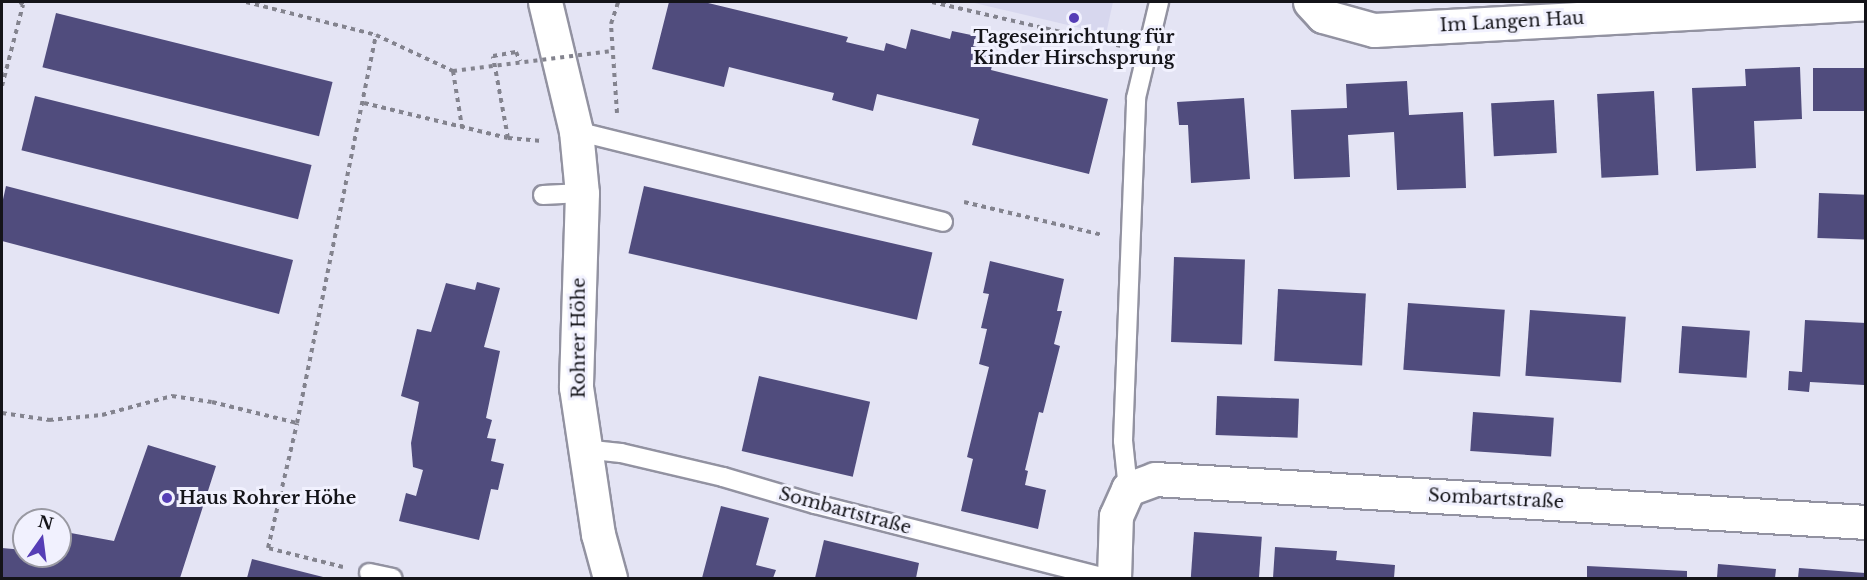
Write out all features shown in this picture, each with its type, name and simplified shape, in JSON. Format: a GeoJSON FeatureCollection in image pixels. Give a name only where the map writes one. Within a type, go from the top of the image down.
{"type":"FeatureCollection","features":[{"type":"Feature","properties":{"kind":"street","name":"Rohrer Höhe"},"geometry":{"type":"LineString","coordinates":[[545,2],[564,136],[582,194],[576,387],[583,449],[598,534],[610,579]]}},
{"type":"Feature","properties":{"kind":"street","name":"Im Langen Hau"},"geometry":{"type":"LineString","coordinates":[[1310,2],[1323,16],[1374,30],[1866,3]]}},
{"type":"Feature","properties":{"kind":"street","name":"Sombartstraße"},"geometry":{"type":"LineString","coordinates":[[1128,489],[1155,479],[1866,522]]}},
{"type":"Feature","properties":{"kind":"street"},"geometry":{"type":"LineString","coordinates":[[1114,579],[1116,516],[1128,489]]}},
{"type":"Feature","properties":{"kind":"lane"},"geometry":{"type":"LineString","coordinates":[[1128,489],[1123,441],[1136,98],[1159,2]]}},
{"type":"Feature","properties":{"kind":"lane"},"geometry":{"type":"LineString","coordinates":[[564,136],[619,142],[943,222]]}},
{"type":"Feature","properties":{"kind":"lane"},"geometry":{"type":"LineString","coordinates":[[543,195],[582,194]]}},
{"type":"Feature","properties":{"kind":"lane","name":"Sombartstraße"},"geometry":{"type":"LineString","coordinates":[[583,449],[621,453],[723,477],[815,504],[1106,579]]}},
{"type":"Feature","properties":{"kind":"lane"},"geometry":{"type":"LineString","coordinates":[[369,573],[392,579]]}},
{"type":"Feature","properties":{"kind":"path"},"geometry":{"type":"LineString","coordinates":[[2,86],[23,5],[20,2]]}},
{"type":"Feature","properties":{"kind":"path"},"geometry":{"type":"LineString","coordinates":[[246,2],[376,35],[453,70],[612,51]]}},
{"type":"Feature","properties":{"kind":"path"},"geometry":{"type":"LineString","coordinates":[[618,2],[611,24],[619,142]]}},
{"type":"Feature","properties":{"kind":"path"},"geometry":{"type":"LineString","coordinates":[[932,2],[1147,52]]}},
{"type":"Feature","properties":{"kind":"path"},"geometry":{"type":"LineString","coordinates":[[369,573],[267,548],[297,423],[364,103],[376,35]]}},
{"type":"Feature","properties":{"kind":"path"},"geometry":{"type":"LineString","coordinates":[[508,138],[493,56],[516,52],[520,64]]}},
{"type":"Feature","properties":{"kind":"path"},"geometry":{"type":"LineString","coordinates":[[453,70],[462,127]]}},
{"type":"Feature","properties":{"kind":"path"},"geometry":{"type":"LineString","coordinates":[[364,103],[508,138],[564,136]]}},
{"type":"Feature","properties":{"kind":"path"},"geometry":{"type":"LineString","coordinates":[[943,222],[950,199],[1130,241]]}},
{"type":"Feature","properties":{"kind":"path"},"geometry":{"type":"LineString","coordinates":[[2,413],[49,420],[102,415],[172,396],[212,402],[297,423]]}},
{"type":"Feature","properties":{"kind":"shaded area","name":"Tageseinrichtung für Kinder Hirschsprung"},"geometry":{"type":"Polygon","coordinates":[[[970,2],[1113,2],[1106,34],[970,2]]]}},
{"type":"Feature","properties":{"kind":"building"},"geometry":{"type":"Polygon","coordinates":[[[669,2],[704,2],[848,37],[846,42],[884,51],[886,43],[906,49],[911,29],[950,39],[952,31],[976,36],[973,46],[995,52],[991,70],[1108,99],[1089,174],[972,145],[979,119],[877,94],[873,111],[832,100],[834,93],[729,67],[724,87],[652,69],[669,2]]]}},
{"type":"Feature","properties":{"kind":"building"},"geometry":{"type":"Polygon","coordinates":[[[56,13],[333,82],[319,136],[42,67],[56,13]]]}},
{"type":"Feature","properties":{"kind":"building"},"geometry":{"type":"Polygon","coordinates":[[[1800,67],[1802,119],[1754,121],[1756,168],[1696,171],[1692,88],[1746,86],[1745,69],[1800,67]]]}},
{"type":"Feature","properties":{"kind":"building"},"geometry":{"type":"Polygon","coordinates":[[[1813,68],[1866,68],[1866,111],[1813,111],[1813,68]]]}},
{"type":"Feature","properties":{"kind":"building"},"geometry":{"type":"Polygon","coordinates":[[[1407,81],[1409,115],[1463,112],[1466,188],[1397,190],[1394,132],[1348,135],[1350,177],[1294,179],[1291,110],[1347,108],[1346,84],[1407,81]]]}},
{"type":"Feature","properties":{"kind":"building"},"geometry":{"type":"Polygon","coordinates":[[[1654,91],[1658,175],[1601,178],[1597,94],[1654,91]]]}},
{"type":"Feature","properties":{"kind":"building"},"geometry":{"type":"Polygon","coordinates":[[[35,96],[312,165],[298,219],[21,150],[35,96]]]}},
{"type":"Feature","properties":{"kind":"building"},"geometry":{"type":"Polygon","coordinates":[[[1244,98],[1250,179],[1191,183],[1188,125],[1179,125],[1177,102],[1244,98]]]}},
{"type":"Feature","properties":{"kind":"building"},"geometry":{"type":"Polygon","coordinates":[[[1554,100],[1557,153],[1494,156],[1491,103],[1554,100]]]}},
{"type":"Feature","properties":{"kind":"building"},"geometry":{"type":"Polygon","coordinates":[[[6,186],[293,260],[279,314],[2,241],[2,204],[6,186]]]}},
{"type":"Feature","properties":{"kind":"building"},"geometry":{"type":"Polygon","coordinates":[[[644,186],[932,253],[917,320],[628,253],[644,186]]]}},
{"type":"Feature","properties":{"kind":"building"},"geometry":{"type":"Polygon","coordinates":[[[1819,193],[1866,195],[1864,240],[1817,238],[1819,193]]]}},
{"type":"Feature","properties":{"kind":"building"},"geometry":{"type":"Polygon","coordinates":[[[1174,257],[1245,259],[1242,344],[1171,342],[1174,257]]]}},
{"type":"Feature","properties":{"kind":"building"},"geometry":{"type":"Polygon","coordinates":[[[990,261],[1064,279],[1057,311],[1062,311],[1054,344],[1060,346],[1043,413],[1039,412],[1025,470],[1028,471],[1025,485],[1046,490],[1038,529],[961,511],[973,459],[967,457],[989,367],[979,364],[987,329],[981,328],[989,294],[983,293],[990,261]]]}},
{"type":"Feature","properties":{"kind":"building"},"geometry":{"type":"Polygon","coordinates":[[[477,282],[500,288],[484,347],[500,351],[486,418],[492,420],[487,438],[496,439],[491,461],[504,464],[498,490],[491,489],[479,540],[399,521],[406,493],[416,496],[423,470],[413,467],[411,443],[419,402],[401,396],[417,329],[431,332],[446,283],[475,290],[477,282]]]}},
{"type":"Feature","properties":{"kind":"building"},"geometry":{"type":"Polygon","coordinates":[[[1278,289],[1366,294],[1362,366],[1274,361],[1278,289]]]}},
{"type":"Feature","properties":{"kind":"building"},"geometry":{"type":"Polygon","coordinates":[[[1408,303],[1505,310],[1500,377],[1403,370],[1408,303]]]}},
{"type":"Feature","properties":{"kind":"building"},"geometry":{"type":"Polygon","coordinates":[[[1530,310],[1626,317],[1621,383],[1525,376],[1530,310]]]}},
{"type":"Feature","properties":{"kind":"building"},"geometry":{"type":"Polygon","coordinates":[[[1805,320],[1866,323],[1864,385],[1810,382],[1809,392],[1788,390],[1789,371],[1802,372],[1805,320]]]}},
{"type":"Feature","properties":{"kind":"building"},"geometry":{"type":"Polygon","coordinates":[[[1682,326],[1750,331],[1747,378],[1679,373],[1682,326]]]}},
{"type":"Feature","properties":{"kind":"building"},"geometry":{"type":"Polygon","coordinates":[[[759,376],[870,402],[853,477],[742,451],[759,376]]]}},
{"type":"Feature","properties":{"kind":"building"},"geometry":{"type":"Polygon","coordinates":[[[1217,396],[1299,399],[1298,438],[1216,435],[1217,396]]]}},
{"type":"Feature","properties":{"kind":"building"},"geometry":{"type":"Polygon","coordinates":[[[1473,412],[1554,418],[1551,457],[1470,451],[1473,412]]]}},
{"type":"Feature","properties":{"kind":"building","name":"Haus Rohrer Höhe"},"geometry":{"type":"Polygon","coordinates":[[[148,445],[216,466],[180,578],[2,578],[2,548],[12,549],[12,568],[72,568],[72,533],[114,541],[148,445]]]}},
{"type":"Feature","properties":{"kind":"building"},"geometry":{"type":"Polygon","coordinates":[[[721,506],[769,518],[756,565],[776,570],[773,578],[702,578],[721,506]]]}},
{"type":"Feature","properties":{"kind":"building"},"geometry":{"type":"Polygon","coordinates":[[[1194,532],[1262,537],[1259,578],[1191,578],[1194,532]]]}},
{"type":"Feature","properties":{"kind":"building"},"geometry":{"type":"Polygon","coordinates":[[[824,540],[919,563],[916,578],[815,578],[824,540]]]}},
{"type":"Feature","properties":{"kind":"building"},"geometry":{"type":"Polygon","coordinates":[[[1275,547],[1337,551],[1336,560],[1395,565],[1394,578],[1273,578],[1275,547]]]}},
{"type":"Feature","properties":{"kind":"building"},"geometry":{"type":"Polygon","coordinates":[[[252,559],[327,578],[247,578],[252,559]]]}},
{"type":"Feature","properties":{"kind":"building"},"geometry":{"type":"Polygon","coordinates":[[[1718,564],[1776,569],[1775,578],[1717,578],[1718,564]]]}},
{"type":"Feature","properties":{"kind":"building"},"geometry":{"type":"Polygon","coordinates":[[[1587,566],[1687,571],[1687,578],[1587,578],[1587,566]]]}},
{"type":"Feature","properties":{"kind":"building"},"geometry":{"type":"Polygon","coordinates":[[[1799,568],[1865,573],[1865,578],[1798,578],[1799,568]]]}},
{"type":"Feature","properties":{"kind":"place","name":"Tageseinrichtung für Kinder Hirschsprung"},"geometry":{"type":"Point","coordinates":[1074,18]}},
{"type":"Feature","properties":{"kind":"place","name":"Haus Rohrer Höhe"},"geometry":{"type":"Point","coordinates":[167,498]}}]}
